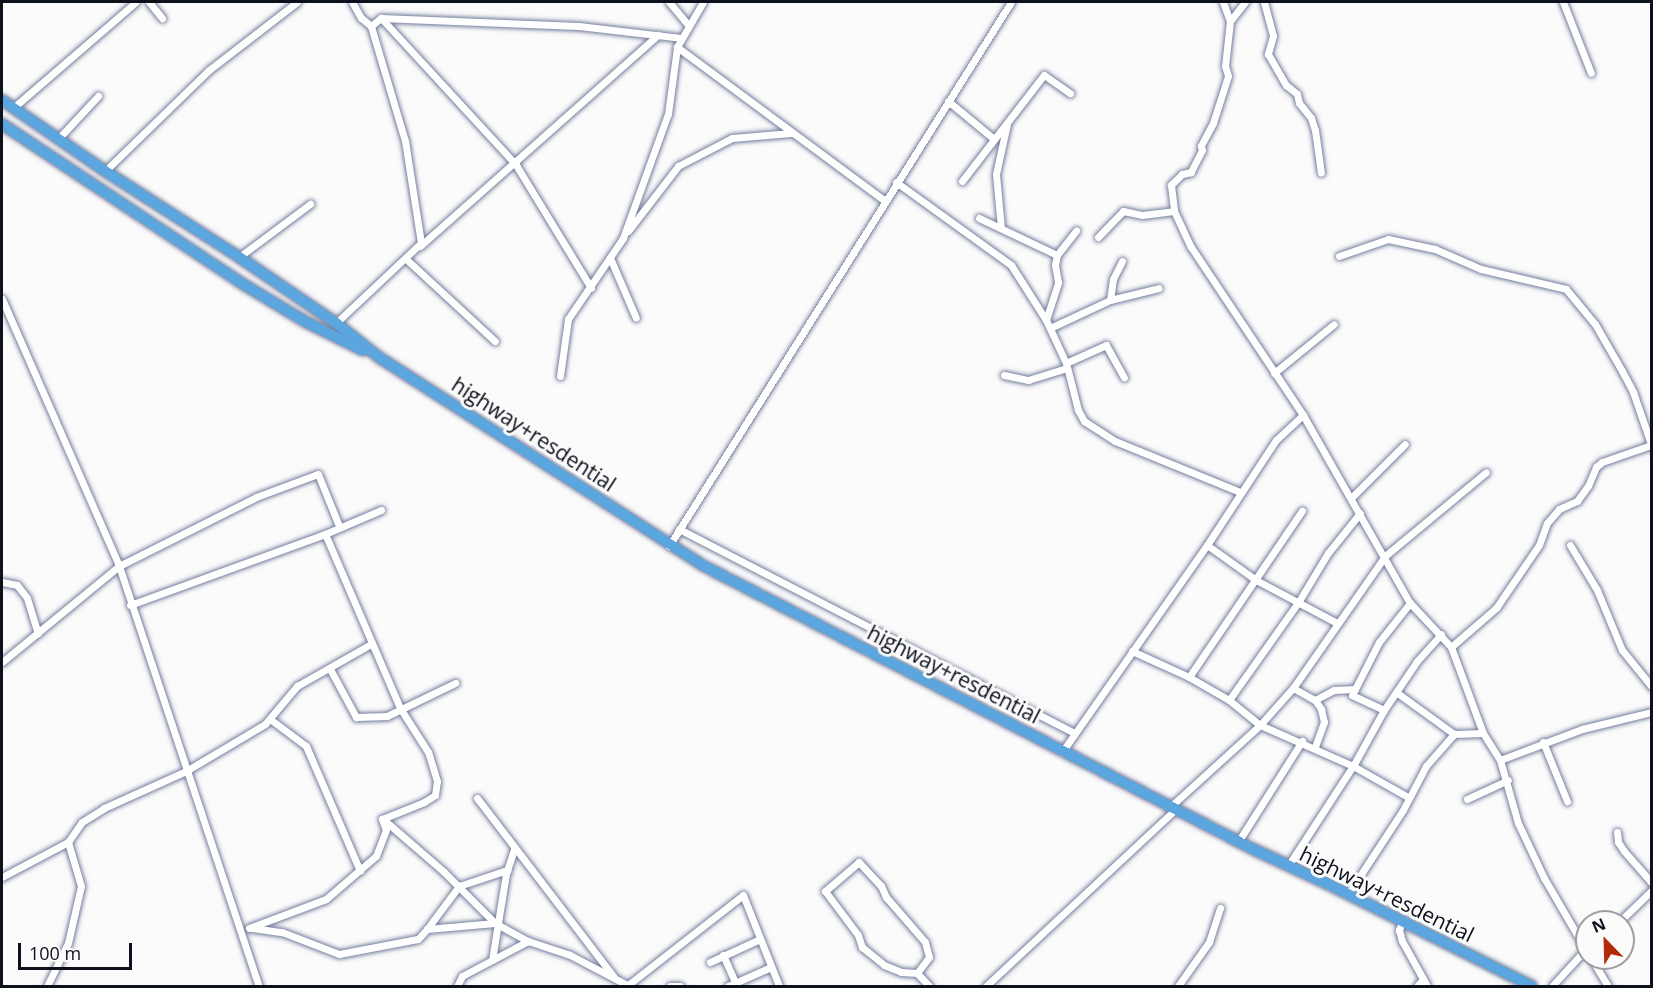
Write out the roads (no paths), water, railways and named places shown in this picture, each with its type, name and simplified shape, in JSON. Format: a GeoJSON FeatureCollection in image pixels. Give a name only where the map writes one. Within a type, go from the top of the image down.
{"type":"FeatureCollection","features":[{"type":"Feature","properties":{"kind":"highway"},"geometry":{"type":"LineString","coordinates":[[2,100],[105,171],[239,257],[336,323],[380,358]]}},
{"type":"Feature","properties":{"kind":"highway"},"geometry":{"type":"LineString","coordinates":[[2,124],[243,284],[304,321],[380,358]]}},
{"type":"Feature","properties":{"kind":"highway","name":"highway+resdential"},"geometry":{"type":"LineString","coordinates":[[380,358],[563,474],[669,546],[1238,842],[1348,894],[1532,987]]}},
{"type":"Feature","properties":{"kind":"street"},"geometry":{"type":"LineString","coordinates":[[14,108],[136,2]]}},
{"type":"Feature","properties":{"kind":"street"},"geometry":{"type":"LineString","coordinates":[[149,2],[162,18]]}},
{"type":"Feature","properties":{"kind":"street"},"geometry":{"type":"LineString","coordinates":[[105,171],[209,70],[297,2]]}},
{"type":"Feature","properties":{"kind":"street"},"geometry":{"type":"LineString","coordinates":[[352,2],[361,18],[371,26],[405,141],[420,246]]}},
{"type":"Feature","properties":{"kind":"street"},"geometry":{"type":"LineString","coordinates":[[669,2],[688,25]]}},
{"type":"Feature","properties":{"kind":"street"},"geometry":{"type":"LineString","coordinates":[[623,238],[668,114],[677,47],[703,2]]}},
{"type":"Feature","properties":{"kind":"street"},"geometry":{"type":"LineString","coordinates":[[669,546],[1011,2]]}},
{"type":"Feature","properties":{"kind":"street"},"geometry":{"type":"LineString","coordinates":[[1222,2],[1230,21],[1225,66],[1228,76],[1213,123],[1191,172],[1182,174],[1171,185],[1174,211],[1191,247],[1303,415],[1410,603],[1441,634],[1450,647],[1483,733],[1500,760],[1508,780],[1518,824],[1544,878],[1575,931]]}},
{"type":"Feature","properties":{"kind":"street"},"geometry":{"type":"LineString","coordinates":[[1230,21],[1245,2]]}},
{"type":"Feature","properties":{"kind":"street"},"geometry":{"type":"LineString","coordinates":[[1264,2],[1273,36],[1268,54],[1286,85],[1297,94],[1299,103],[1311,118],[1321,173]]}},
{"type":"Feature","properties":{"kind":"street"},"geometry":{"type":"LineString","coordinates":[[1563,2],[1591,73]]}},
{"type":"Feature","properties":{"kind":"street"},"geometry":{"type":"LineString","coordinates":[[371,26],[381,18],[578,26],[681,38]]}},
{"type":"Feature","properties":{"kind":"street"},"geometry":{"type":"LineString","coordinates":[[381,18],[514,163],[591,288]]}},
{"type":"Feature","properties":{"kind":"street"},"geometry":{"type":"LineString","coordinates":[[336,323],[658,35]]}},
{"type":"Feature","properties":{"kind":"street"},"geometry":{"type":"LineString","coordinates":[[677,47],[885,201]]}},
{"type":"Feature","properties":{"kind":"street"},"geometry":{"type":"LineString","coordinates":[[962,181],[1044,75],[1070,93]]}},
{"type":"Feature","properties":{"kind":"street"},"geometry":{"type":"LineString","coordinates":[[58,138],[98,96]]}},
{"type":"Feature","properties":{"kind":"street"},"geometry":{"type":"LineString","coordinates":[[948,101],[994,139]]}},
{"type":"Feature","properties":{"kind":"street"},"geometry":{"type":"LineString","coordinates":[[1001,228],[996,174],[1007,123]]}},
{"type":"Feature","properties":{"kind":"street"},"geometry":{"type":"LineString","coordinates":[[560,376],[568,320],[623,238],[678,166],[732,138],[792,133]]}},
{"type":"Feature","properties":{"kind":"street"},"geometry":{"type":"LineString","coordinates":[[896,182],[1011,264],[1046,320],[1067,365],[1078,410],[1095,430],[1240,492]]}},
{"type":"Feature","properties":{"kind":"street"},"geometry":{"type":"LineString","coordinates":[[239,257],[310,204]]}},
{"type":"Feature","properties":{"kind":"street"},"geometry":{"type":"LineString","coordinates":[[1098,237],[1123,211],[1142,215],[1174,211]]}},
{"type":"Feature","properties":{"kind":"street"},"geometry":{"type":"LineString","coordinates":[[979,218],[1057,255]]}},
{"type":"Feature","properties":{"kind":"street"},"geometry":{"type":"LineString","coordinates":[[1046,320],[1058,282],[1054,265],[1057,255],[1076,231]]}},
{"type":"Feature","properties":{"kind":"street"},"geometry":{"type":"LineString","coordinates":[[1339,256],[1388,239],[1435,249],[1481,269],[1566,289],[1595,324],[1623,371],[1651,446],[1602,462],[1596,467],[1588,486],[1577,501],[1559,509],[1546,523],[1539,545],[1496,608],[1450,647]]}},
{"type":"Feature","properties":{"kind":"street"},"geometry":{"type":"LineString","coordinates":[[610,258],[636,318]]}},
{"type":"Feature","properties":{"kind":"street"},"geometry":{"type":"LineString","coordinates":[[406,259],[495,341]]}},
{"type":"Feature","properties":{"kind":"street"},"geometry":{"type":"LineString","coordinates":[[1110,300],[1113,279],[1122,261]]}},
{"type":"Feature","properties":{"kind":"street"},"geometry":{"type":"LineString","coordinates":[[1050,328],[1110,300],[1159,288]]}},
{"type":"Feature","properties":{"kind":"street"},"geometry":{"type":"LineString","coordinates":[[2,299],[119,566],[130,605],[259,987]]}},
{"type":"Feature","properties":{"kind":"street"},"geometry":{"type":"LineString","coordinates":[[1274,373],[1334,324]]}},
{"type":"Feature","properties":{"kind":"street"},"geometry":{"type":"LineString","coordinates":[[1004,375],[1028,380],[1067,365],[1106,345],[1124,377]]}},
{"type":"Feature","properties":{"kind":"street"},"geometry":{"type":"LineString","coordinates":[[1062,752],[1207,545],[1276,440],[1303,415]]}},
{"type":"Feature","properties":{"kind":"street"},"geometry":{"type":"LineString","coordinates":[[1351,498],[1405,444]]}},
{"type":"Feature","properties":{"kind":"street"},"geometry":{"type":"LineString","coordinates":[[986,987],[1260,725],[1293,688],[1384,556],[1486,472]]}},
{"type":"Feature","properties":{"kind":"street"},"geometry":{"type":"LineString","coordinates":[[2,662],[119,566],[256,497],[318,474],[339,526]]}},
{"type":"Feature","properties":{"kind":"street"},"geometry":{"type":"LineString","coordinates":[[130,605],[325,534],[339,526],[381,510]]}},
{"type":"Feature","properties":{"kind":"street"},"geometry":{"type":"LineString","coordinates":[[1189,677],[1302,511]]}},
{"type":"Feature","properties":{"kind":"street"},"geometry":{"type":"LineString","coordinates":[[1229,699],[1299,601],[1328,553],[1360,513]]}},
{"type":"Feature","properties":{"kind":"street"},"geometry":{"type":"LineString","coordinates":[[679,530],[1074,733]]}},
{"type":"Feature","properties":{"kind":"street"},"geometry":{"type":"LineString","coordinates":[[325,534],[400,708],[428,752],[437,782],[435,795],[424,802],[382,819]]}},
{"type":"Feature","properties":{"kind":"street"},"geometry":{"type":"LineString","coordinates":[[1207,545],[1256,580],[1337,623]]}},
{"type":"Feature","properties":{"kind":"street"},"geometry":{"type":"LineString","coordinates":[[1570,545],[1597,590],[1622,650],[1652,687]]}},
{"type":"Feature","properties":{"kind":"street"},"geometry":{"type":"LineString","coordinates":[[2,582],[17,585],[27,598],[38,633]]}},
{"type":"Feature","properties":{"kind":"street"},"geometry":{"type":"LineString","coordinates":[[1384,710],[1352,695],[1379,642],[1410,603]]}},
{"type":"Feature","properties":{"kind":"street"},"geometry":{"type":"LineString","coordinates":[[1288,866],[1353,766],[1384,710],[1441,634]]}},
{"type":"Feature","properties":{"kind":"street"},"geometry":{"type":"LineString","coordinates":[[2,877],[68,842],[82,822],[104,808],[186,771],[270,719],[297,686],[371,644]]}},
{"type":"Feature","properties":{"kind":"street"},"geometry":{"type":"LineString","coordinates":[[1132,651],[1189,677],[1229,699],[1260,725],[1315,747],[1408,797]]}},
{"type":"Feature","properties":{"kind":"street"},"geometry":{"type":"LineString","coordinates":[[330,669],[356,717],[387,716],[455,683]]}},
{"type":"Feature","properties":{"kind":"street"},"geometry":{"type":"LineString","coordinates":[[1293,688],[1315,700],[1321,709],[1324,722],[1315,747]]}},
{"type":"Feature","properties":{"kind":"street"},"geometry":{"type":"LineString","coordinates":[[1315,700],[1334,690],[1355,689]]}},
{"type":"Feature","properties":{"kind":"street"},"geometry":{"type":"LineString","coordinates":[[1396,692],[1454,734],[1483,733]]}},
{"type":"Feature","properties":{"kind":"street"},"geometry":{"type":"LineString","coordinates":[[1500,760],[1582,729],[1652,712]]}},
{"type":"Feature","properties":{"kind":"street"},"geometry":{"type":"LineString","coordinates":[[270,719],[306,746],[360,871]]}},
{"type":"Feature","properties":{"kind":"street"},"geometry":{"type":"LineString","coordinates":[[1348,894],[1403,810],[1426,766],[1454,734]]}},
{"type":"Feature","properties":{"kind":"street"},"geometry":{"type":"LineString","coordinates":[[1238,842],[1302,741]]}},
{"type":"Feature","properties":{"kind":"street"},"geometry":{"type":"LineString","coordinates":[[1543,742],[1567,801]]}},
{"type":"Feature","properties":{"kind":"street"},"geometry":{"type":"LineString","coordinates":[[1467,799],[1508,780]]}},
{"type":"Feature","properties":{"kind":"street"},"geometry":{"type":"LineString","coordinates":[[477,798],[615,978]]}},
{"type":"Feature","properties":{"kind":"street"},"geometry":{"type":"LineString","coordinates":[[241,929],[326,899],[376,855],[386,830],[382,819]]}},
{"type":"Feature","properties":{"kind":"street"},"geometry":{"type":"LineString","coordinates":[[382,819],[459,886],[497,925],[528,940],[570,954],[629,986],[743,895],[779,987]]}},
{"type":"Feature","properties":{"kind":"street"},"geometry":{"type":"LineString","coordinates":[[1617,832],[1618,842],[1623,851],[1652,883]]}},
{"type":"Feature","properties":{"kind":"street"},"geometry":{"type":"LineString","coordinates":[[47,987],[68,943],[81,886],[68,842]]}},
{"type":"Feature","properties":{"kind":"street"},"geometry":{"type":"LineString","coordinates":[[492,960],[507,870],[515,847]]}},
{"type":"Feature","properties":{"kind":"street"},"geometry":{"type":"LineString","coordinates":[[917,973],[929,957],[926,942],[859,862],[825,891],[858,935],[862,947],[884,965],[901,972],[917,973],[929,987]]}},
{"type":"Feature","properties":{"kind":"street"},"geometry":{"type":"LineString","coordinates":[[249,928],[282,932],[339,954],[418,939],[459,886],[507,870]]}},
{"type":"Feature","properties":{"kind":"street"},"geometry":{"type":"LineString","coordinates":[[1631,910],[1652,890]]}},
{"type":"Feature","properties":{"kind":"street"},"geometry":{"type":"LineString","coordinates":[[1178,987],[1209,942],[1220,908]]}},
{"type":"Feature","properties":{"kind":"street"},"geometry":{"type":"LineString","coordinates":[[1402,922],[1399,930],[1402,941],[1427,987]]}},
{"type":"Feature","properties":{"kind":"street"},"geometry":{"type":"LineString","coordinates":[[427,929],[497,925]]}},
{"type":"Feature","properties":{"kind":"street"},"geometry":{"type":"LineString","coordinates":[[710,962],[760,939]]}},
{"type":"Feature","properties":{"kind":"street"},"geometry":{"type":"LineString","coordinates":[[457,987],[462,976],[528,940]]}},
{"type":"Feature","properties":{"kind":"street"},"geometry":{"type":"LineString","coordinates":[[723,956],[732,984],[771,967]]}},
{"type":"Feature","properties":{"kind":"street"},"geometry":{"type":"LineString","coordinates":[[1552,987],[1575,962]]}},
{"type":"Feature","properties":{"kind":"street"},"geometry":{"type":"LineString","coordinates":[[1598,970],[1608,987]]}},
{"type":"Feature","properties":{"kind":"street"},"geometry":{"type":"LineString","coordinates":[[1417,987],[1423,979]]}},
{"type":"Feature","properties":{"kind":"street"},"geometry":{"type":"LineString","coordinates":[[670,987],[680,987]]}}]}
